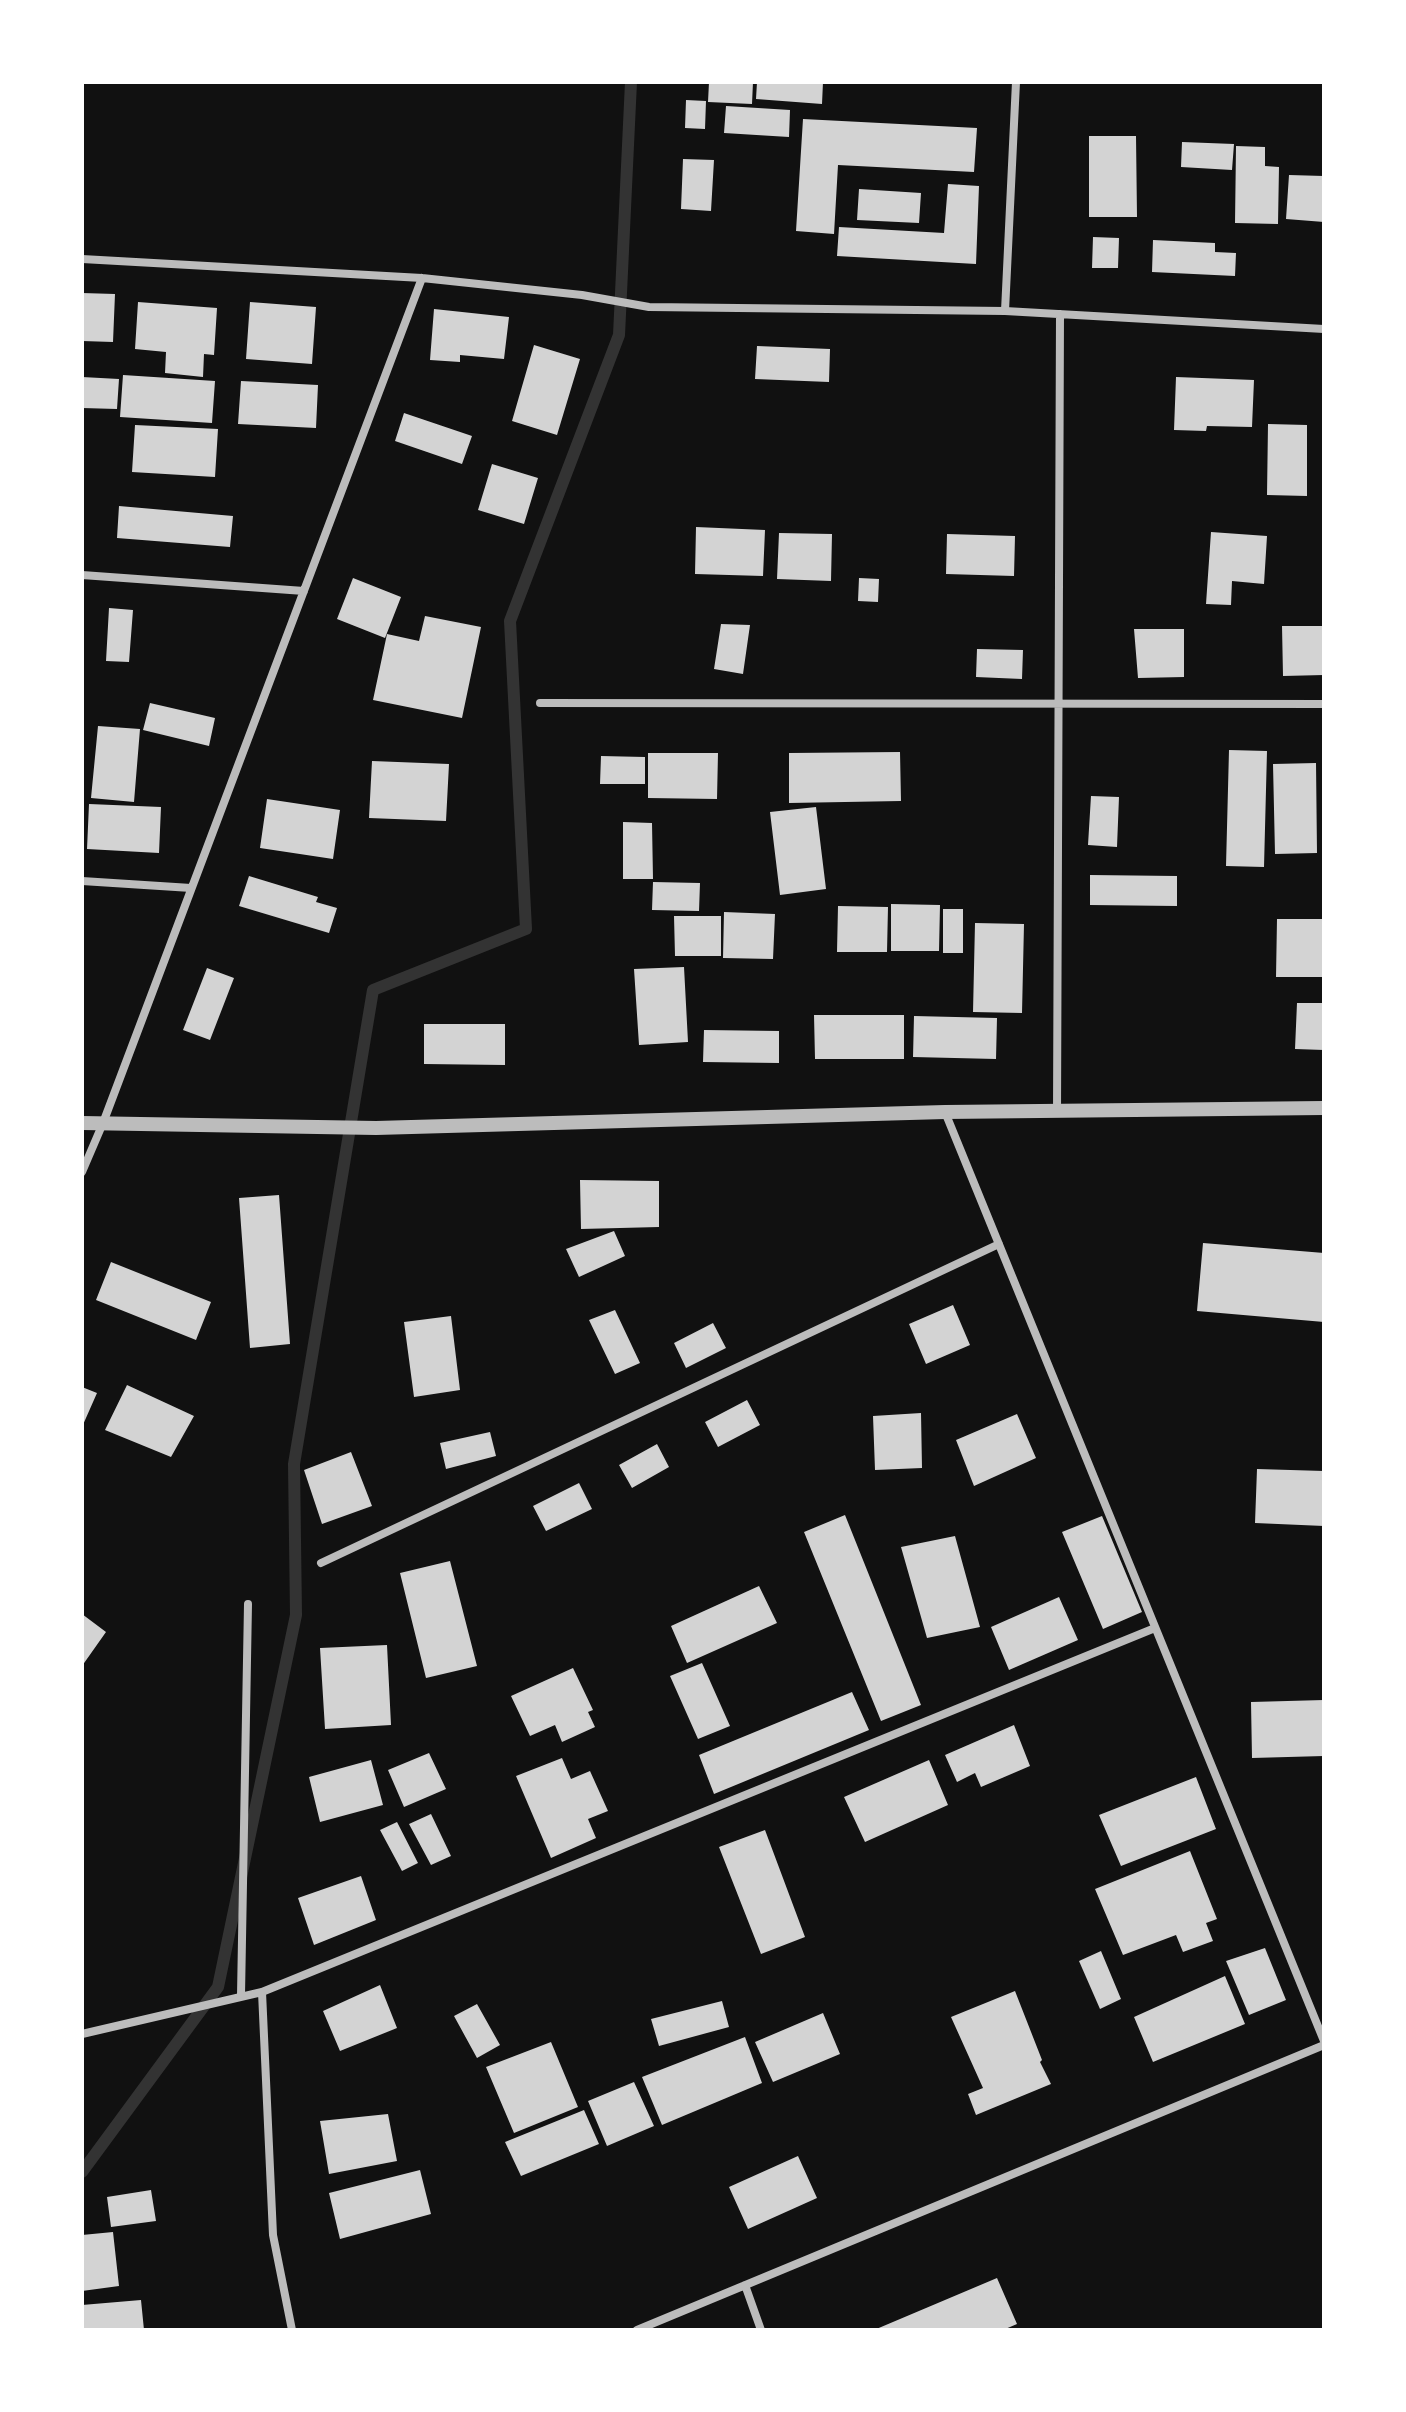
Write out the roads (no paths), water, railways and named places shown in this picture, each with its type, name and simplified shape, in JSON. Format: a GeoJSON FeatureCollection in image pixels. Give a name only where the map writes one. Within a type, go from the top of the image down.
{"type":"FeatureCollection","features":[{"type":"Feature","properties":{"kind":"street"},"geometry":{"type":"LineString","coordinates":[[1005,311],[1016,82]]}},
{"type":"Feature","properties":{"kind":"street"},"geometry":{"type":"LineString","coordinates":[[82,259],[422,278],[582,295],[649,307],[1005,311],[1324,329]]}},
{"type":"Feature","properties":{"kind":"street"},"geometry":{"type":"LineString","coordinates":[[82,1172],[422,278]]}},
{"type":"Feature","properties":{"kind":"street"},"geometry":{"type":"LineString","coordinates":[[1057,1111],[1060,314]]}},
{"type":"Feature","properties":{"kind":"street"},"geometry":{"type":"LineString","coordinates":[[82,575],[304,591]]}},
{"type":"Feature","properties":{"kind":"street"},"geometry":{"type":"LineString","coordinates":[[540,703],[1324,704]]}},
{"type":"Feature","properties":{"kind":"street"},"geometry":{"type":"LineString","coordinates":[[82,881],[191,888]]}},
{"type":"Feature","properties":{"kind":"street"},"geometry":{"type":"LineString","coordinates":[[82,1123],[376,1128],[945,1112],[1324,1108]]}},
{"type":"Feature","properties":{"kind":"street"},"geometry":{"type":"LineString","coordinates":[[637,2330],[1324,2043],[945,1112]]}},
{"type":"Feature","properties":{"kind":"street"},"geometry":{"type":"LineString","coordinates":[[321,1563],[999,1244]]}},
{"type":"Feature","properties":{"kind":"street"},"geometry":{"type":"LineString","coordinates":[[241,1995],[248,1604]]}},
{"type":"Feature","properties":{"kind":"street"},"geometry":{"type":"LineString","coordinates":[[82,2034],[262,1992],[1155,1628]]}},
{"type":"Feature","properties":{"kind":"street"},"geometry":{"type":"LineString","coordinates":[[262,1992],[273,2235],[292,2330]]}},
{"type":"Feature","properties":{"kind":"street"},"geometry":{"type":"LineString","coordinates":[[745,2285],[761,2330]]}},
{"type":"Feature","properties":{"kind":"waterway"},"geometry":{"type":"LineString","coordinates":[[82,2172],[218,1987],[296,1615],[294,1464],[373,990],[526,929],[510,621],[619,335],[631,82]]}}]}
